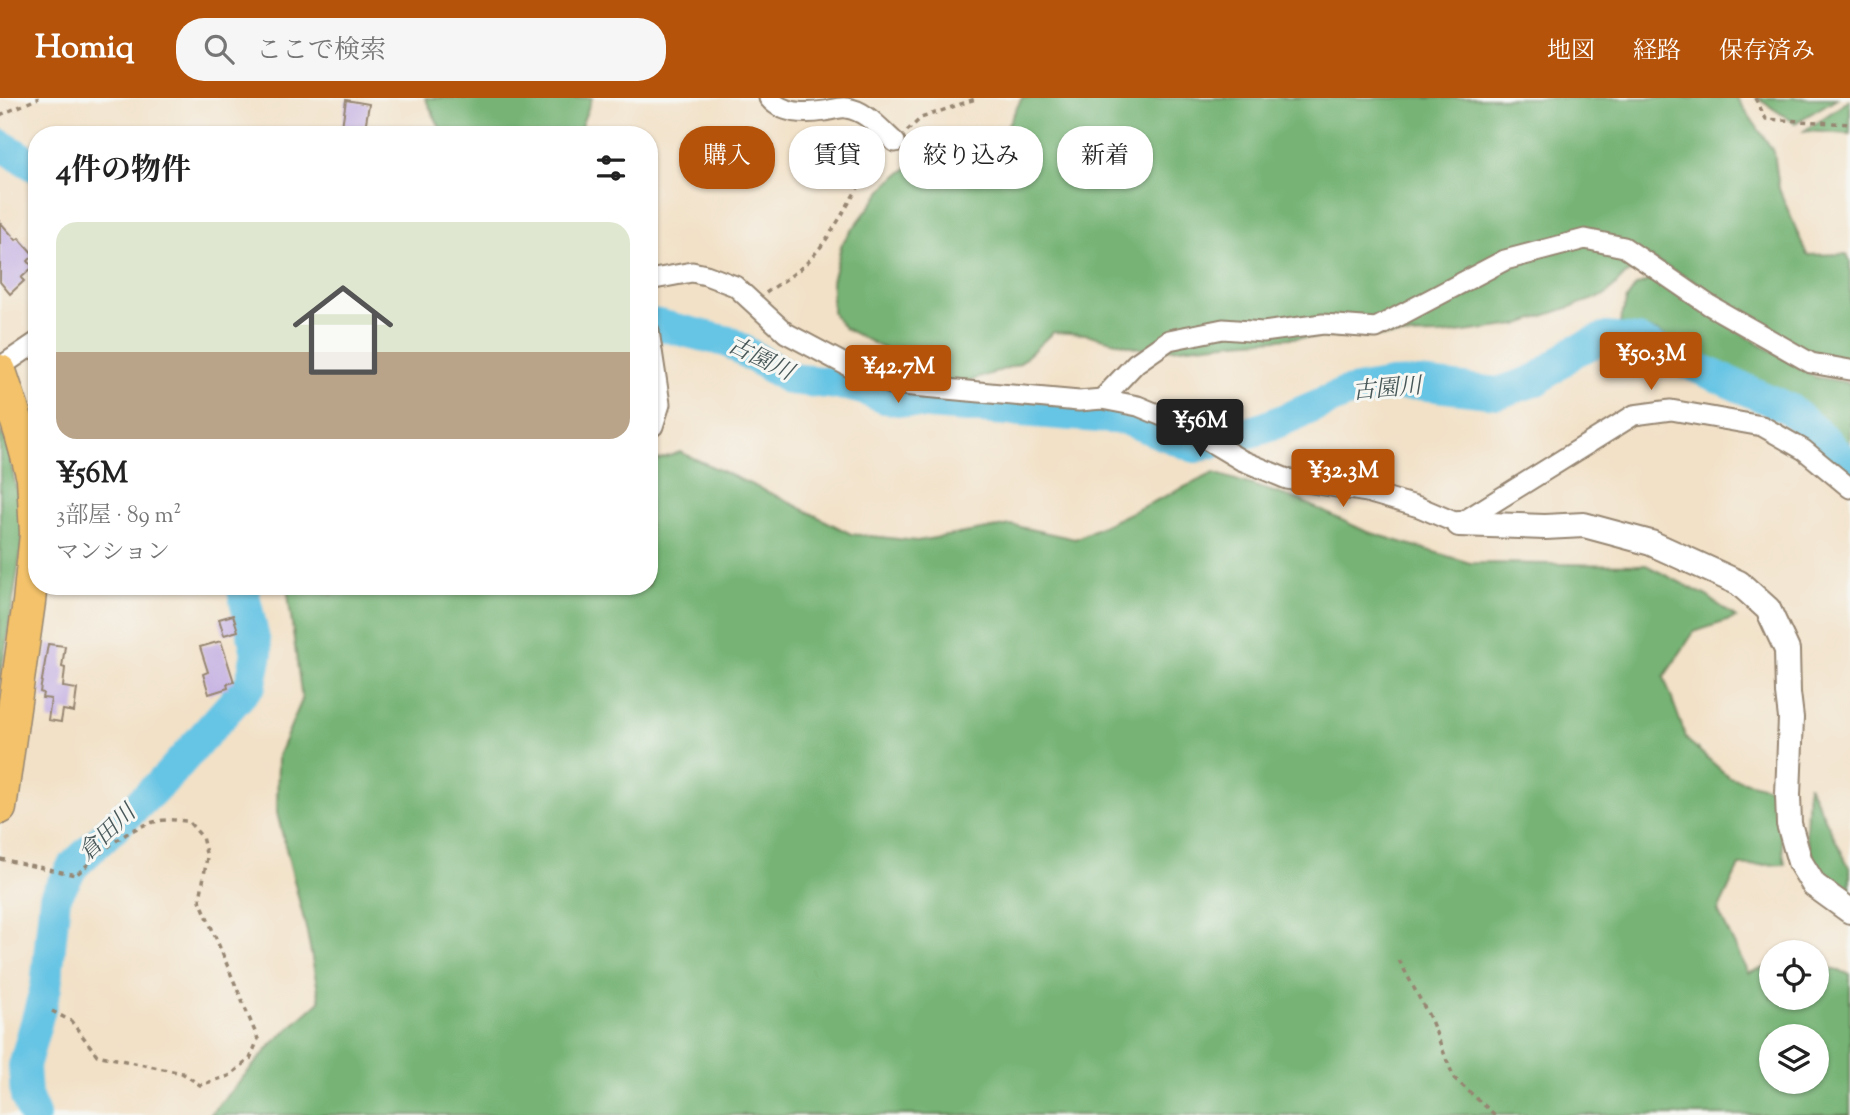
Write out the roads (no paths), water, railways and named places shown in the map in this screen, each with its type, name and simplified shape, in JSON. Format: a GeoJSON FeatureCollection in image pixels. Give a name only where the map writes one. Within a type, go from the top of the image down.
{"type":"FeatureCollection","features":[{"type":"Feature","properties":{"kind":"highway"},"geometry":{"type":"LineString","coordinates":[[0,369],[28,460]]}},
{"type":"Feature","properties":{"kind":"highway"},"geometry":{"type":"LineString","coordinates":[[0,808],[30,595]]}},
{"type":"Feature","properties":{"kind":"street"},"geometry":{"type":"LineString","coordinates":[[769,98],[787,110],[809,113],[846,108],[864,115],[895,142]]}},
{"type":"Feature","properties":{"kind":"street"},"geometry":{"type":"LineString","coordinates":[[1102,399],[1136,363],[1169,340],[1223,329],[1263,332],[1322,324],[1376,328],[1505,260],[1586,239],[1624,247],[1709,305],[1811,363],[1850,370]]}},
{"type":"Feature","properties":{"kind":"street"},"geometry":{"type":"LineString","coordinates":[[658,278],[692,272],[735,286],[786,333],[850,367],[891,384],[1079,401],[1102,399],[1138,405],[1179,423],[1241,460],[1287,479],[1367,492],[1419,507],[1459,524],[1545,527],[1584,525],[1651,543],[1740,583],[1768,609],[1787,650],[1791,718],[1789,824],[1800,862],[1814,885],[1850,911]]}},
{"type":"Feature","properties":{"kind":"street"},"geometry":{"type":"LineString","coordinates":[[0,369],[28,349]]}},
{"type":"Feature","properties":{"kind":"street"},"geometry":{"type":"LineString","coordinates":[[658,391],[658,410]]}},
{"type":"Feature","properties":{"kind":"street"},"geometry":{"type":"LineString","coordinates":[[1459,524],[1634,415],[1671,410],[1762,426],[1804,450],[1850,488]]}},
{"type":"Feature","properties":{"kind":"waterway"},"geometry":{"type":"LineString","coordinates":[[0,145],[28,162]]}},
{"type":"Feature","properties":{"kind":"waterway","name":"古園川"},"geometry":{"type":"LineString","coordinates":[[658,325],[729,342],[790,379],[848,385],[884,398],[928,404],[1125,419],[1195,447],[1264,428],[1346,393],[1390,385],[1419,384],[1498,393],[1537,380],[1575,351],[1605,338],[1638,341],[1789,409],[1826,441],[1850,467]]}},
{"type":"Feature","properties":{"kind":"waterway","name":"倉田川"},"geometry":{"type":"LineString","coordinates":[[34,1115],[26,1096],[24,1066],[46,987],[55,897],[73,866],[167,777],[251,683],[257,653],[244,595]]}}]}
